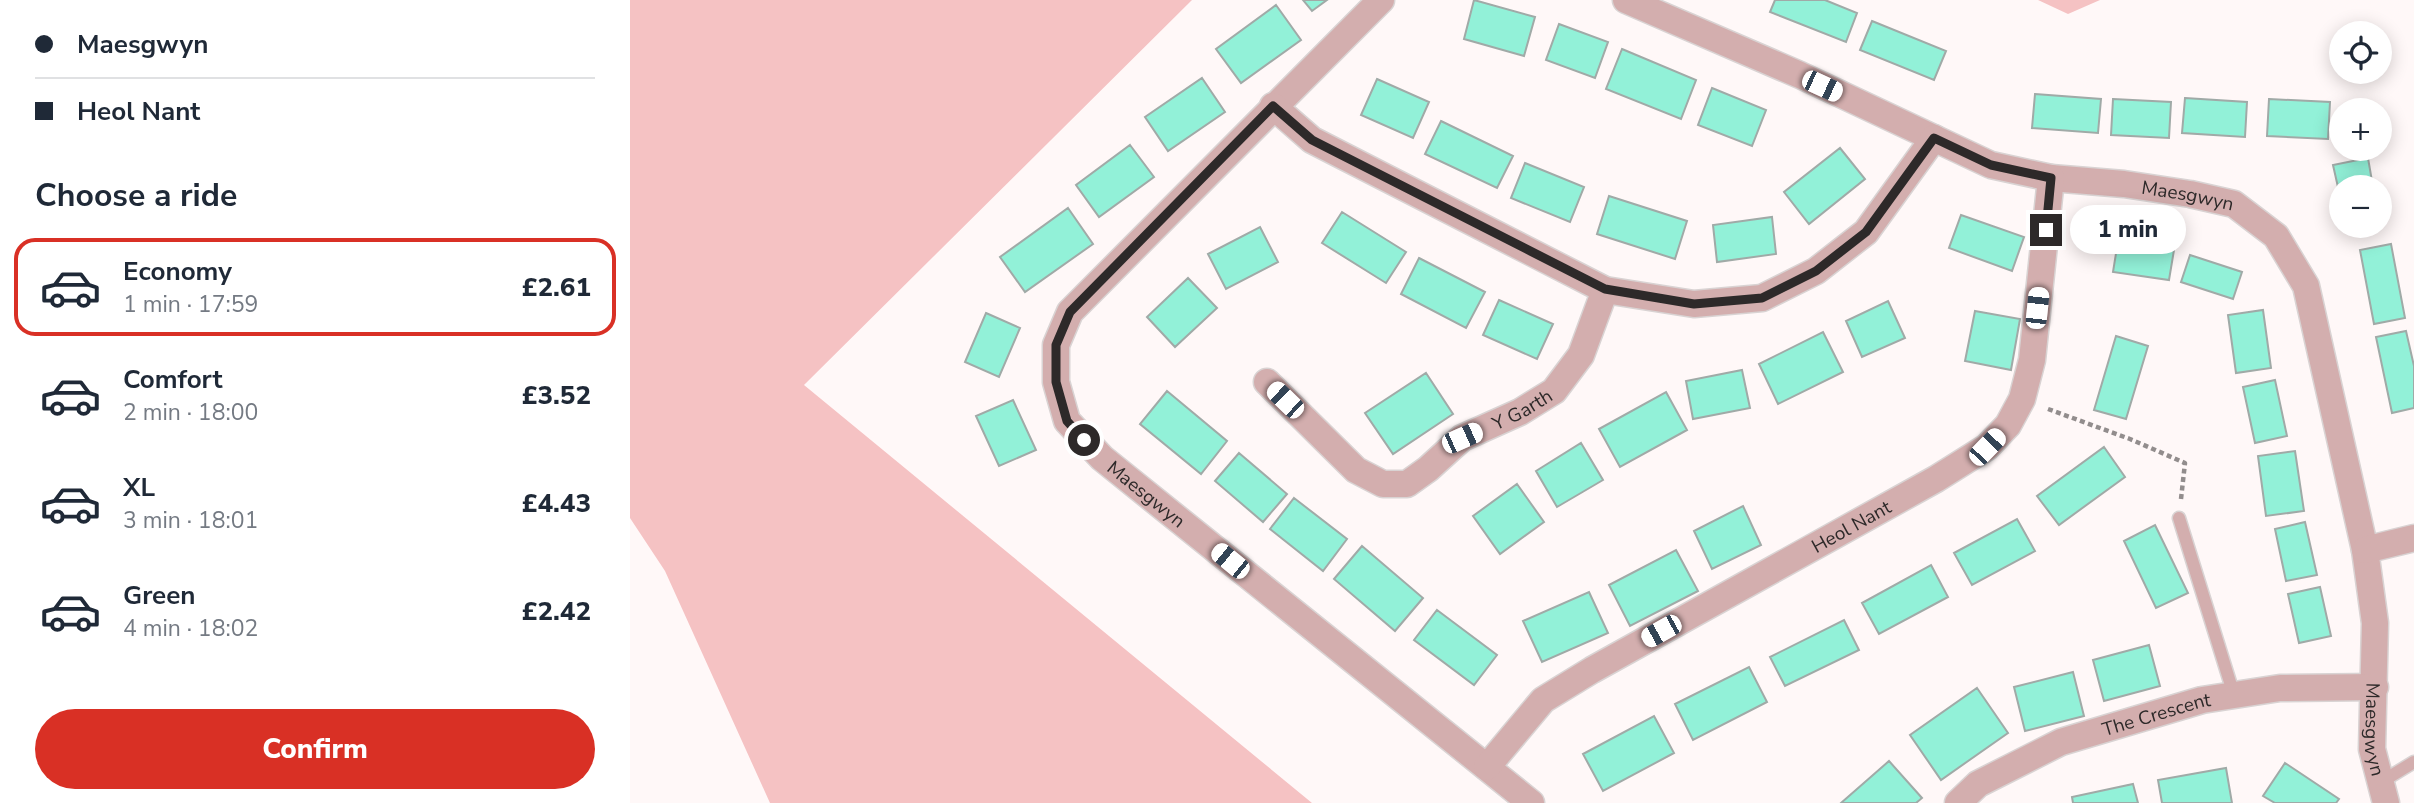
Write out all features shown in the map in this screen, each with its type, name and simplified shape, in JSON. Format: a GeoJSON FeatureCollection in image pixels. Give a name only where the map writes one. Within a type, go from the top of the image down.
{"type":"FeatureCollection","features":[{"type":"Feature","properties":{"kind":"street","name":"Maesgwyn"},"geometry":{"type":"LineString","coordinates":[[1381,0],[1070,312],[1056,345],[1056,382],[1067,421],[1102,458],[1531,803]]}},
{"type":"Feature","properties":{"kind":"street","name":"Maesgwyn"},"geometry":{"type":"LineString","coordinates":[[1626,0],[1800,75],[1991,165],[2051,178],[2124,184],[2234,204],[2276,236],[2306,286],[2365,550],[2375,623],[2372,749],[2383,793]]}},
{"type":"Feature","properties":{"kind":"street"},"geometry":{"type":"LineString","coordinates":[[1273,106],[1312,140],[1605,289],[1694,304],[1762,298],[1816,271],[1866,232],[1934,138]]}},
{"type":"Feature","properties":{"kind":"street","name":"Heol Nant"},"geometry":{"type":"LineString","coordinates":[[1487,768],[1543,700],[1592,670],[1936,479],[1987,447],[2008,425],[2022,399],[2032,360],[2051,178]]}},
{"type":"Feature","properties":{"kind":"street","name":"Y Garth"},"geometry":{"type":"LineString","coordinates":[[1267,382],[1356,470],[1383,484],[1407,484],[1462,438],[1520,412],[1554,391],[1581,355],[1605,289]]}},
{"type":"Feature","properties":{"kind":"street"},"geometry":{"type":"LineString","coordinates":[[2365,550],[2414,538]]}},
{"type":"Feature","properties":{"kind":"street","name":"The Crescent"},"geometry":{"type":"LineString","coordinates":[[1958,803],[1978,784],[2061,742],[2202,700],[2280,688],[2375,687]]}},
{"type":"Feature","properties":{"kind":"lane"},"geometry":{"type":"LineString","coordinates":[[2179,518],[2234,695]]}},
{"type":"Feature","properties":{"kind":"lane"},"geometry":{"type":"LineString","coordinates":[[2383,793],[2414,761]]}},
{"type":"Feature","properties":{"kind":"path"},"geometry":{"type":"LineString","coordinates":[[2022,399],[2130,439],[2185,463],[2179,518]]}},
{"type":"Feature","properties":{"kind":"shaded area"},"geometry":{"type":"Polygon","coordinates":[[[630,0],[1192,0],[804,385],[1312,803],[770,803],[665,571],[630,518],[630,0]]]}},
{"type":"Feature","properties":{"kind":"shaded area"},"geometry":{"type":"Polygon","coordinates":[[[2038,0],[2100,0],[2068,14],[2038,0]]]}},
{"type":"Feature","properties":{"kind":"building"},"geometry":{"type":"Polygon","coordinates":[[[1303,0],[1327,0],[1312,11],[1303,0]]]}},
{"type":"Feature","properties":{"kind":"building"},"geometry":{"type":"Polygon","coordinates":[[[1474,0],[1535,17],[1524,56],[1464,39],[1474,0]]]}},
{"type":"Feature","properties":{"kind":"building"},"geometry":{"type":"Polygon","coordinates":[[[1775,0],[1825,0],[1857,13],[1846,42],[1770,12],[1775,0]]]}},
{"type":"Feature","properties":{"kind":"building"},"geometry":{"type":"Polygon","coordinates":[[[1276,5],[1301,40],[1241,83],[1216,49],[1276,5]]]}},
{"type":"Feature","properties":{"kind":"building"},"geometry":{"type":"Polygon","coordinates":[[[1872,21],[1946,51],[1934,80],[1860,50],[1872,21]]]}},
{"type":"Feature","properties":{"kind":"building"},"geometry":{"type":"Polygon","coordinates":[[[1559,24],[1608,42],[1595,78],[1546,60],[1559,24]]]}},
{"type":"Feature","properties":{"kind":"building"},"geometry":{"type":"Polygon","coordinates":[[[1622,49],[1696,80],[1681,119],[1606,89],[1622,49]]]}},
{"type":"Feature","properties":{"kind":"building"},"geometry":{"type":"Polygon","coordinates":[[[1202,78],[1225,112],[1168,151],[1145,117],[1202,78]]]}},
{"type":"Feature","properties":{"kind":"building"},"geometry":{"type":"Polygon","coordinates":[[[1377,79],[1429,102],[1413,138],[1361,115],[1377,79]]]}},
{"type":"Feature","properties":{"kind":"building"},"geometry":{"type":"Polygon","coordinates":[[[1712,88],[1766,110],[1752,146],[1698,125],[1712,88]]]}},
{"type":"Feature","properties":{"kind":"building"},"geometry":{"type":"Polygon","coordinates":[[[2035,94],[2101,99],[2098,133],[2032,128],[2035,94]]]}},
{"type":"Feature","properties":{"kind":"building"},"geometry":{"type":"Polygon","coordinates":[[[2185,98],[2247,102],[2245,137],[2182,133],[2185,98]]]}},
{"type":"Feature","properties":{"kind":"building"},"geometry":{"type":"Polygon","coordinates":[[[2113,99],[2171,102],[2169,138],[2111,135],[2113,99]]]}},
{"type":"Feature","properties":{"kind":"building"},"geometry":{"type":"Polygon","coordinates":[[[2269,99],[2329,102],[2328,139],[2267,136],[2269,99]]]}},
{"type":"Feature","properties":{"kind":"building"},"geometry":{"type":"Polygon","coordinates":[[[1441,121],[1513,156],[1497,188],[1425,154],[1441,121]]]}},
{"type":"Feature","properties":{"kind":"building"},"geometry":{"type":"Polygon","coordinates":[[[1130,145],[1154,177],[1099,217],[1076,185],[1130,145]]]}},
{"type":"Feature","properties":{"kind":"building"},"geometry":{"type":"Polygon","coordinates":[[[1840,148],[1865,179],[1809,224],[1784,192],[1840,148]]]}},
{"type":"Feature","properties":{"kind":"building"},"geometry":{"type":"Polygon","coordinates":[[[2369,161],[2371,175],[2335,175],[2333,165],[2369,161]]]}},
{"type":"Feature","properties":{"kind":"building"},"geometry":{"type":"Polygon","coordinates":[[[1525,163],[1584,187],[1570,222],[1511,198],[1525,163]]]}},
{"type":"Feature","properties":{"kind":"building"},"geometry":{"type":"Polygon","coordinates":[[[1609,196],[1687,221],[1675,259],[1597,234],[1609,196]]]}},
{"type":"Feature","properties":{"kind":"building"},"geometry":{"type":"Polygon","coordinates":[[[1068,208],[1093,244],[1025,292],[1000,257],[1068,208]]]}},
{"type":"Feature","properties":{"kind":"building"},"geometry":{"type":"Polygon","coordinates":[[[1342,212],[1406,252],[1386,283],[1322,243],[1342,212]]]}},
{"type":"Feature","properties":{"kind":"building"},"geometry":{"type":"Polygon","coordinates":[[[1961,215],[2024,237],[2012,271],[1949,248],[1961,215]]]}},
{"type":"Feature","properties":{"kind":"building"},"geometry":{"type":"Polygon","coordinates":[[[1772,217],[1776,254],[1717,262],[1713,225],[1772,217]]]}},
{"type":"Feature","properties":{"kind":"building"},"geometry":{"type":"Polygon","coordinates":[[[1260,227],[1278,262],[1226,289],[1208,254],[1260,227]]]}},
{"type":"Feature","properties":{"kind":"building"},"geometry":{"type":"Polygon","coordinates":[[[2118,241],[2174,250],[2169,280],[2113,272],[2118,241]]]}},
{"type":"Feature","properties":{"kind":"building"},"geometry":{"type":"Polygon","coordinates":[[[2391,244],[2405,318],[2374,324],[2360,250],[2391,244]]]}},
{"type":"Feature","properties":{"kind":"building"},"geometry":{"type":"Polygon","coordinates":[[[2190,255],[2242,272],[2233,299],[2181,282],[2190,255]]]}},
{"type":"Feature","properties":{"kind":"building"},"geometry":{"type":"Polygon","coordinates":[[[1419,258],[1485,292],[1466,328],[1401,294],[1419,258]]]}},
{"type":"Feature","properties":{"kind":"building"},"geometry":{"type":"Polygon","coordinates":[[[1188,278],[1217,308],[1175,347],[1147,317],[1188,278]]]}},
{"type":"Feature","properties":{"kind":"building"},"geometry":{"type":"Polygon","coordinates":[[[1499,300],[1553,324],[1537,359],[1483,335],[1499,300]]]}},
{"type":"Feature","properties":{"kind":"building"},"geometry":{"type":"Polygon","coordinates":[[[1888,301],[1905,338],[1862,357],[1846,321],[1888,301]]]}},
{"type":"Feature","properties":{"kind":"building"},"geometry":{"type":"Polygon","coordinates":[[[2263,310],[2271,368],[2236,373],[2228,315],[2263,310]]]}},
{"type":"Feature","properties":{"kind":"building"},"geometry":{"type":"Polygon","coordinates":[[[1975,311],[2020,319],[2011,370],[1965,361],[1975,311]]]}},
{"type":"Feature","properties":{"kind":"building"},"geometry":{"type":"Polygon","coordinates":[[[986,313],[1020,328],[999,377],[965,362],[986,313]]]}},
{"type":"Feature","properties":{"kind":"building"},"geometry":{"type":"Polygon","coordinates":[[[2406,331],[2414,366],[2414,408],[2392,413],[2376,337],[2406,331]]]}},
{"type":"Feature","properties":{"kind":"building"},"geometry":{"type":"Polygon","coordinates":[[[1823,332],[1843,372],[1778,404],[1759,364],[1823,332]]]}},
{"type":"Feature","properties":{"kind":"building"},"geometry":{"type":"Polygon","coordinates":[[[2116,336],[2148,346],[2126,419],[2094,410],[2116,336]]]}},
{"type":"Feature","properties":{"kind":"building"},"geometry":{"type":"Polygon","coordinates":[[[1742,370],[1750,408],[1693,419],[1686,381],[1742,370]]]}},
{"type":"Feature","properties":{"kind":"building"},"geometry":{"type":"Polygon","coordinates":[[[1426,373],[1453,414],[1393,454],[1365,413],[1426,373]]]}},
{"type":"Feature","properties":{"kind":"building"},"geometry":{"type":"Polygon","coordinates":[[[2275,380],[2287,436],[2255,443],[2243,387],[2275,380]]]}},
{"type":"Feature","properties":{"kind":"building"},"geometry":{"type":"Polygon","coordinates":[[[1167,391],[1227,441],[1201,474],[1140,424],[1167,391]]]}},
{"type":"Feature","properties":{"kind":"building"},"geometry":{"type":"Polygon","coordinates":[[[1666,392],[1687,430],[1620,467],[1599,429],[1666,392]]]}},
{"type":"Feature","properties":{"kind":"building"},"geometry":{"type":"Polygon","coordinates":[[[1013,400],[1036,450],[999,466],[976,416],[1013,400]]]}},
{"type":"Feature","properties":{"kind":"building"},"geometry":{"type":"Polygon","coordinates":[[[1581,443],[1603,480],[1557,507],[1536,471],[1581,443]]]}},
{"type":"Feature","properties":{"kind":"building"},"geometry":{"type":"Polygon","coordinates":[[[2104,447],[2125,477],[2059,525],[2037,496],[2104,447]]]}},
{"type":"Feature","properties":{"kind":"building"},"geometry":{"type":"Polygon","coordinates":[[[2295,451],[2304,511],[2266,516],[2258,456],[2295,451]]]}},
{"type":"Feature","properties":{"kind":"building"},"geometry":{"type":"Polygon","coordinates":[[[1239,453],[1287,494],[1263,522],[1215,481],[1239,453]]]}},
{"type":"Feature","properties":{"kind":"building"},"geometry":{"type":"Polygon","coordinates":[[[1517,484],[1544,522],[1500,554],[1473,516],[1517,484]]]}},
{"type":"Feature","properties":{"kind":"building"},"geometry":{"type":"Polygon","coordinates":[[[1294,498],[1347,539],[1323,571],[1270,529],[1294,498]]]}},
{"type":"Feature","properties":{"kind":"building"},"geometry":{"type":"Polygon","coordinates":[[[1743,506],[1761,545],[1712,569],[1694,531],[1743,506]]]}},
{"type":"Feature","properties":{"kind":"building"},"geometry":{"type":"Polygon","coordinates":[[[2017,519],[2035,551],[1972,585],[1954,553],[2017,519]]]}},
{"type":"Feature","properties":{"kind":"building"},"geometry":{"type":"Polygon","coordinates":[[[2305,522],[2317,575],[2286,581],[2275,529],[2305,522]]]}},
{"type":"Feature","properties":{"kind":"building"},"geometry":{"type":"Polygon","coordinates":[[[2155,525],[2188,593],[2156,608],[2124,541],[2155,525]]]}},
{"type":"Feature","properties":{"kind":"building"},"geometry":{"type":"Polygon","coordinates":[[[1362,546],[1423,598],[1395,631],[1334,579],[1362,546]]]}},
{"type":"Feature","properties":{"kind":"building"},"geometry":{"type":"Polygon","coordinates":[[[1676,550],[1698,591],[1630,626],[1609,585],[1676,550]]]}},
{"type":"Feature","properties":{"kind":"building"},"geometry":{"type":"Polygon","coordinates":[[[1931,565],[1948,597],[1879,634],[1862,603],[1931,565]]]}},
{"type":"Feature","properties":{"kind":"building"},"geometry":{"type":"Polygon","coordinates":[[[2320,587],[2331,636],[2299,643],[2288,594],[2320,587]]]}},
{"type":"Feature","properties":{"kind":"building"},"geometry":{"type":"Polygon","coordinates":[[[1589,592],[1608,633],[1542,662],[1523,621],[1589,592]]]}},
{"type":"Feature","properties":{"kind":"building"},"geometry":{"type":"Polygon","coordinates":[[[1437,610],[1497,655],[1474,685],[1414,640],[1437,610]]]}},
{"type":"Feature","properties":{"kind":"building"},"geometry":{"type":"Polygon","coordinates":[[[1844,620],[1859,650],[1785,686],[1770,657],[1844,620]]]}},
{"type":"Feature","properties":{"kind":"building"},"geometry":{"type":"Polygon","coordinates":[[[2149,645],[2160,686],[2104,701],[2093,660],[2149,645]]]}},
{"type":"Feature","properties":{"kind":"building"},"geometry":{"type":"Polygon","coordinates":[[[1749,667],[1767,702],[1693,740],[1675,704],[1749,667]]]}},
{"type":"Feature","properties":{"kind":"building"},"geometry":{"type":"Polygon","coordinates":[[[2073,672],[2084,716],[2025,731],[2014,687],[2073,672]]]}},
{"type":"Feature","properties":{"kind":"building"},"geometry":{"type":"Polygon","coordinates":[[[1977,688],[2008,733],[1941,780],[1910,735],[1977,688]]]}},
{"type":"Feature","properties":{"kind":"building"},"geometry":{"type":"Polygon","coordinates":[[[1654,716],[1674,753],[1603,791],[1583,754],[1654,716]]]}},
{"type":"Feature","properties":{"kind":"building"},"geometry":{"type":"Polygon","coordinates":[[[1889,761],[1922,798],[1916,803],[1841,803],[1889,761]]]}},
{"type":"Feature","properties":{"kind":"building"},"geometry":{"type":"Polygon","coordinates":[[[2285,763],[2339,799],[2336,803],[2275,803],[2263,796],[2285,763]]]}},
{"type":"Feature","properties":{"kind":"building"},"geometry":{"type":"Polygon","coordinates":[[[2226,768],[2232,803],[2162,803],[2158,780],[2226,768]]]}},
{"type":"Feature","properties":{"kind":"building"},"geometry":{"type":"Polygon","coordinates":[[[2133,784],[2138,803],[2073,803],[2072,797],[2133,784]]]}},
{"type":"Feature","properties":{"kind":"route"},"geometry":{"type":"LineString","coordinates":[[1084,440],[1067,421],[1056,382],[1056,345],[1070,312],[1273,106],[1312,140],[1605,289],[1694,304],[1762,298],[1816,271],[1866,232],[1934,138],[1991,165],[2051,178],[2046,230]]}}]}
